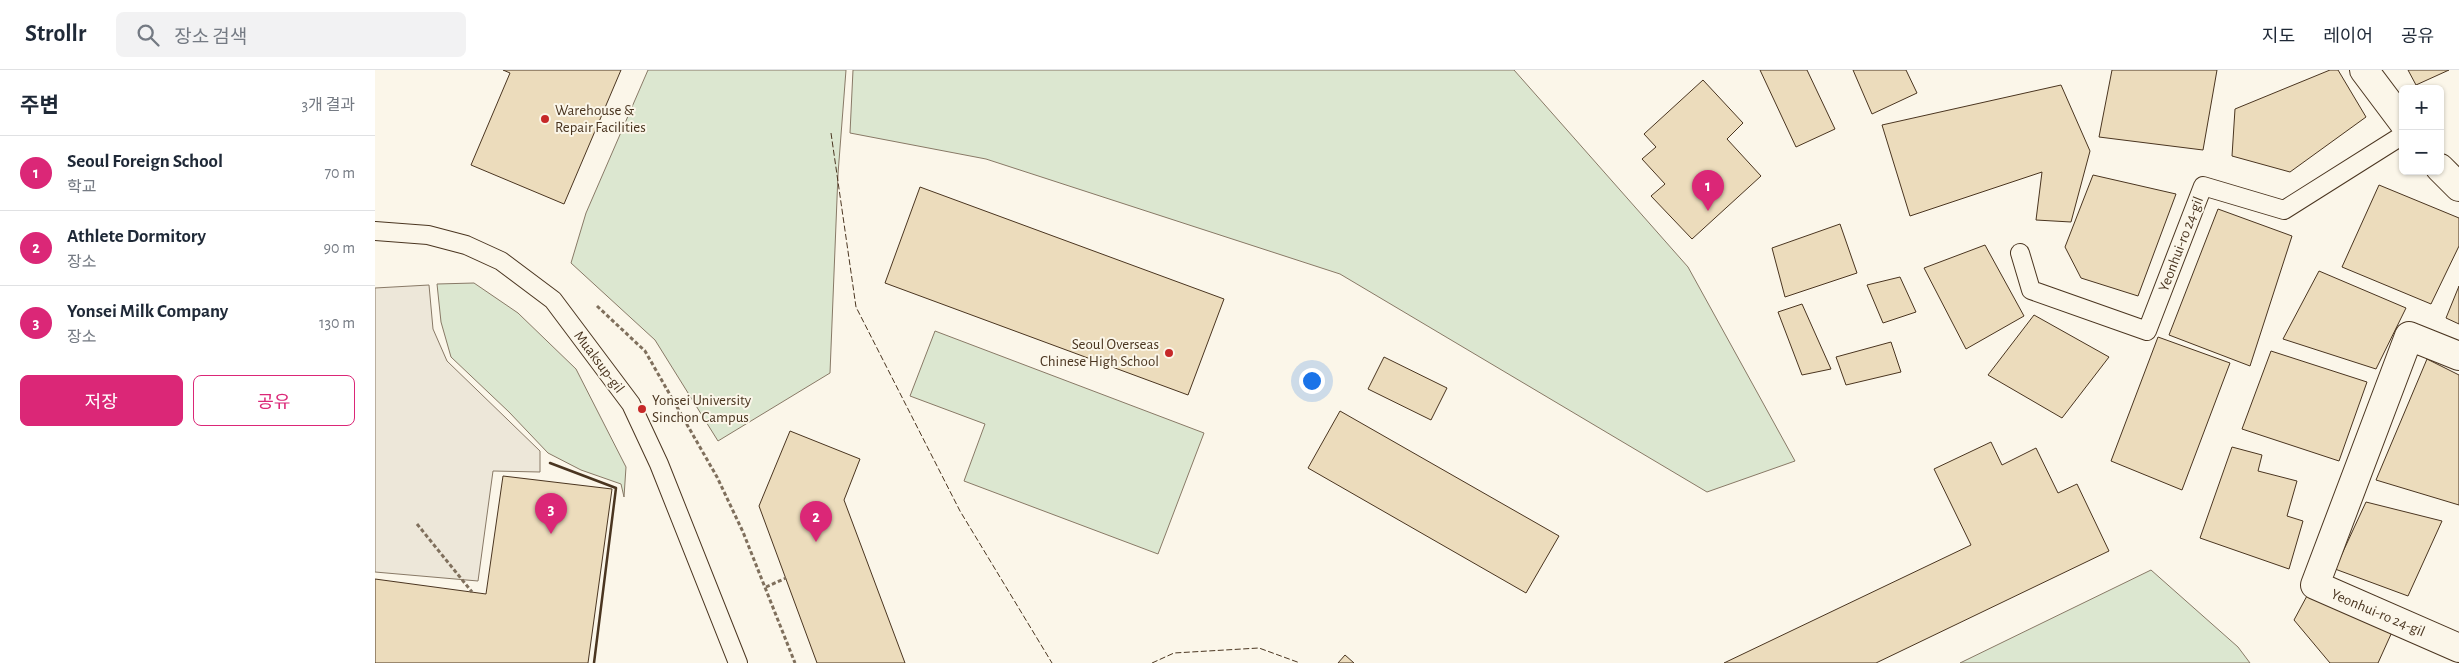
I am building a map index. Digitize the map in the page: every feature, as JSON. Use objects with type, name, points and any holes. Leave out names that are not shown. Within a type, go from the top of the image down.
[{"type":"street","points":[[2364,70],[2399,117]]},
{"type":"street","points":[[2444,172],[2459,187]]},
{"type":"street","name":"Yeonhui-ro 24-gil","points":[[2459,356],[2409,336],[2315,585],[2459,648]]},
{"type":"lane","name":"Yeonhui-ro 24-gil","points":[[2020,253],[2031,290],[2147,332],[2203,186],[2284,210],[2399,138]]},
{"type":"lane","name":"Muaksup-gil","points":[[375,230],[428,235],[466,245],[501,260],[553,300],[631,404],[659,464],[738,663]]},
{"type":"path","points":[[417,524],[472,592]]},
{"type":"path","points":[[743,532],[767,587],[795,663]]},
{"type":"path","points":[[767,587],[786,578]]},
{"type":"green space","points":[[648,70],[846,70],[838,174],[830,373],[718,441],[655,340],[571,263],[586,213]]},
{"type":"green space","points":[[853,70],[1514,70],[1688,267],[1795,461],[1707,492],[1340,274],[986,159],[850,133]]},
{"type":"green space","points":[[474,283],[518,313],[576,369],[626,467],[624,497],[621,484],[581,470],[548,453],[509,412],[451,357],[441,322],[437,284]]},
{"type":"green space","points":[[935,331],[1204,433],[1158,554],[964,481],[985,424],[910,396]]},
{"type":"green space","points":[[2151,570],[2238,647],[2250,663],[1960,663]]},
{"type":"shaded area","points":[[429,285],[433,329],[447,361],[540,451],[540,472],[493,471],[478,581],[375,572],[375,288]]},
{"type":"building","name":"Warehouse & Repair Facilities","points":[[503,70],[621,70],[564,204],[471,165],[510,73]]},
{"type":"building","points":[[1760,70],[1807,70],[1835,129],[1796,147]]},
{"type":"building","points":[[1853,70],[1906,70],[1917,93],[1872,114]]},
{"type":"building","points":[[2112,70],[2217,70],[2203,150],[2099,137]]},
{"type":"building","points":[[2330,70],[2338,70],[2366,117],[2290,172],[2232,156],[2235,109]]},
{"type":"building","points":[[2408,70],[2449,70],[2416,85]]},
{"type":"building","points":[[1703,80],[1743,123],[1727,139],[1761,176],[1692,239],[1651,196],[1665,184],[1642,159],[1656,147],[1644,134]]},
{"type":"building","points":[[2061,85],[2090,151],[2071,222],[2036,220],[2042,172],[1910,216],[1882,125]]},
{"type":"building","points":[[2093,175],[2176,194],[2138,296],[2081,278],[2065,247]]},
{"type":"building","points":[[2379,185],[2459,218],[2459,246],[2431,304],[2342,267]]},
{"type":"building","points":[[920,187],[1224,299],[1188,395],[885,283]]},
{"type":"building","points":[[2218,209],[2292,236],[2250,366],[2169,335]]},
{"type":"building","points":[[1840,224],[1857,273],[1785,297],[1772,248]]},
{"type":"building","points":[[1985,245],[2024,316],[1966,349],[1924,268]]},
{"type":"building","points":[[2319,271],[2406,308],[2376,369],[2283,339]]},
{"type":"building","points":[[1900,277],[1916,312],[1883,323],[1867,285]]},
{"type":"building","points":[[2459,286],[2459,324],[2446,318]]},
{"type":"building","points":[[1802,304],[1831,369],[1802,375],[1778,312]]},
{"type":"building","points":[[2034,315],[2109,357],[2062,418],[1988,375]]},
{"type":"building","points":[[2158,337],[2230,363],[2182,490],[2111,461]]},
{"type":"building","points":[[1891,342],[1901,372],[1846,385],[1836,357]]},
{"type":"building","points":[[2271,351],[2367,382],[2339,461],[2242,429]]},
{"type":"building","points":[[1384,357],[1447,388],[1431,420],[1368,389]]},
{"type":"building","points":[[2427,359],[2459,375],[2459,505],[2376,480]]},
{"type":"building","points":[[1340,411],[1559,536],[1526,593],[1308,468]]},
{"type":"building","points":[[790,431],[860,459],[844,500],[905,663],[817,663],[759,506]]},
{"type":"building","points":[[1991,442],[2002,465],[2036,448],[2058,493],[2077,484],[2109,551],[1876,663],[1724,663],[1971,545],[1934,469]]},
{"type":"building","points":[[2232,447],[2262,455],[2258,471],[2297,481],[2287,516],[2303,521],[2289,569],[2200,538]]},
{"type":"building","points":[[503,476],[612,489],[588,663],[375,663],[375,579],[486,594]]},
{"type":"building","points":[[2366,502],[2442,521],[2408,596],[2335,569]]},
{"type":"building","points":[[2308,594],[2392,632],[2378,663],[2330,663],[2294,620]]},
{"type":"building","points":[[1345,655],[1354,663],[1338,663]]},
{"type":"fence","points":[[831,133],[856,307],[960,511],[1052,663]]},
{"type":"fence","points":[[1152,663],[1174,653],[1259,648],[1300,663]]},
{"type":"wall","points":[[550,463],[616,488],[594,663]]},
{"type":"place","name":"Warehouse & Repair Facilities","points":[[545,119]]},
{"type":"place","name":"Seoul Foreign School","points":[[1708,211]]},
{"type":"place","name":"Seoul Overseas Chinese High School","points":[[1169,353]]},
{"type":"place","name":"Yonsei University Sinchon Campus","points":[[642,409]]},
{"type":"place","name":"Yonsei Milk Company","points":[[551,534]]},
{"type":"place","name":"Athlete Dormitory","points":[[816,542]]}]
